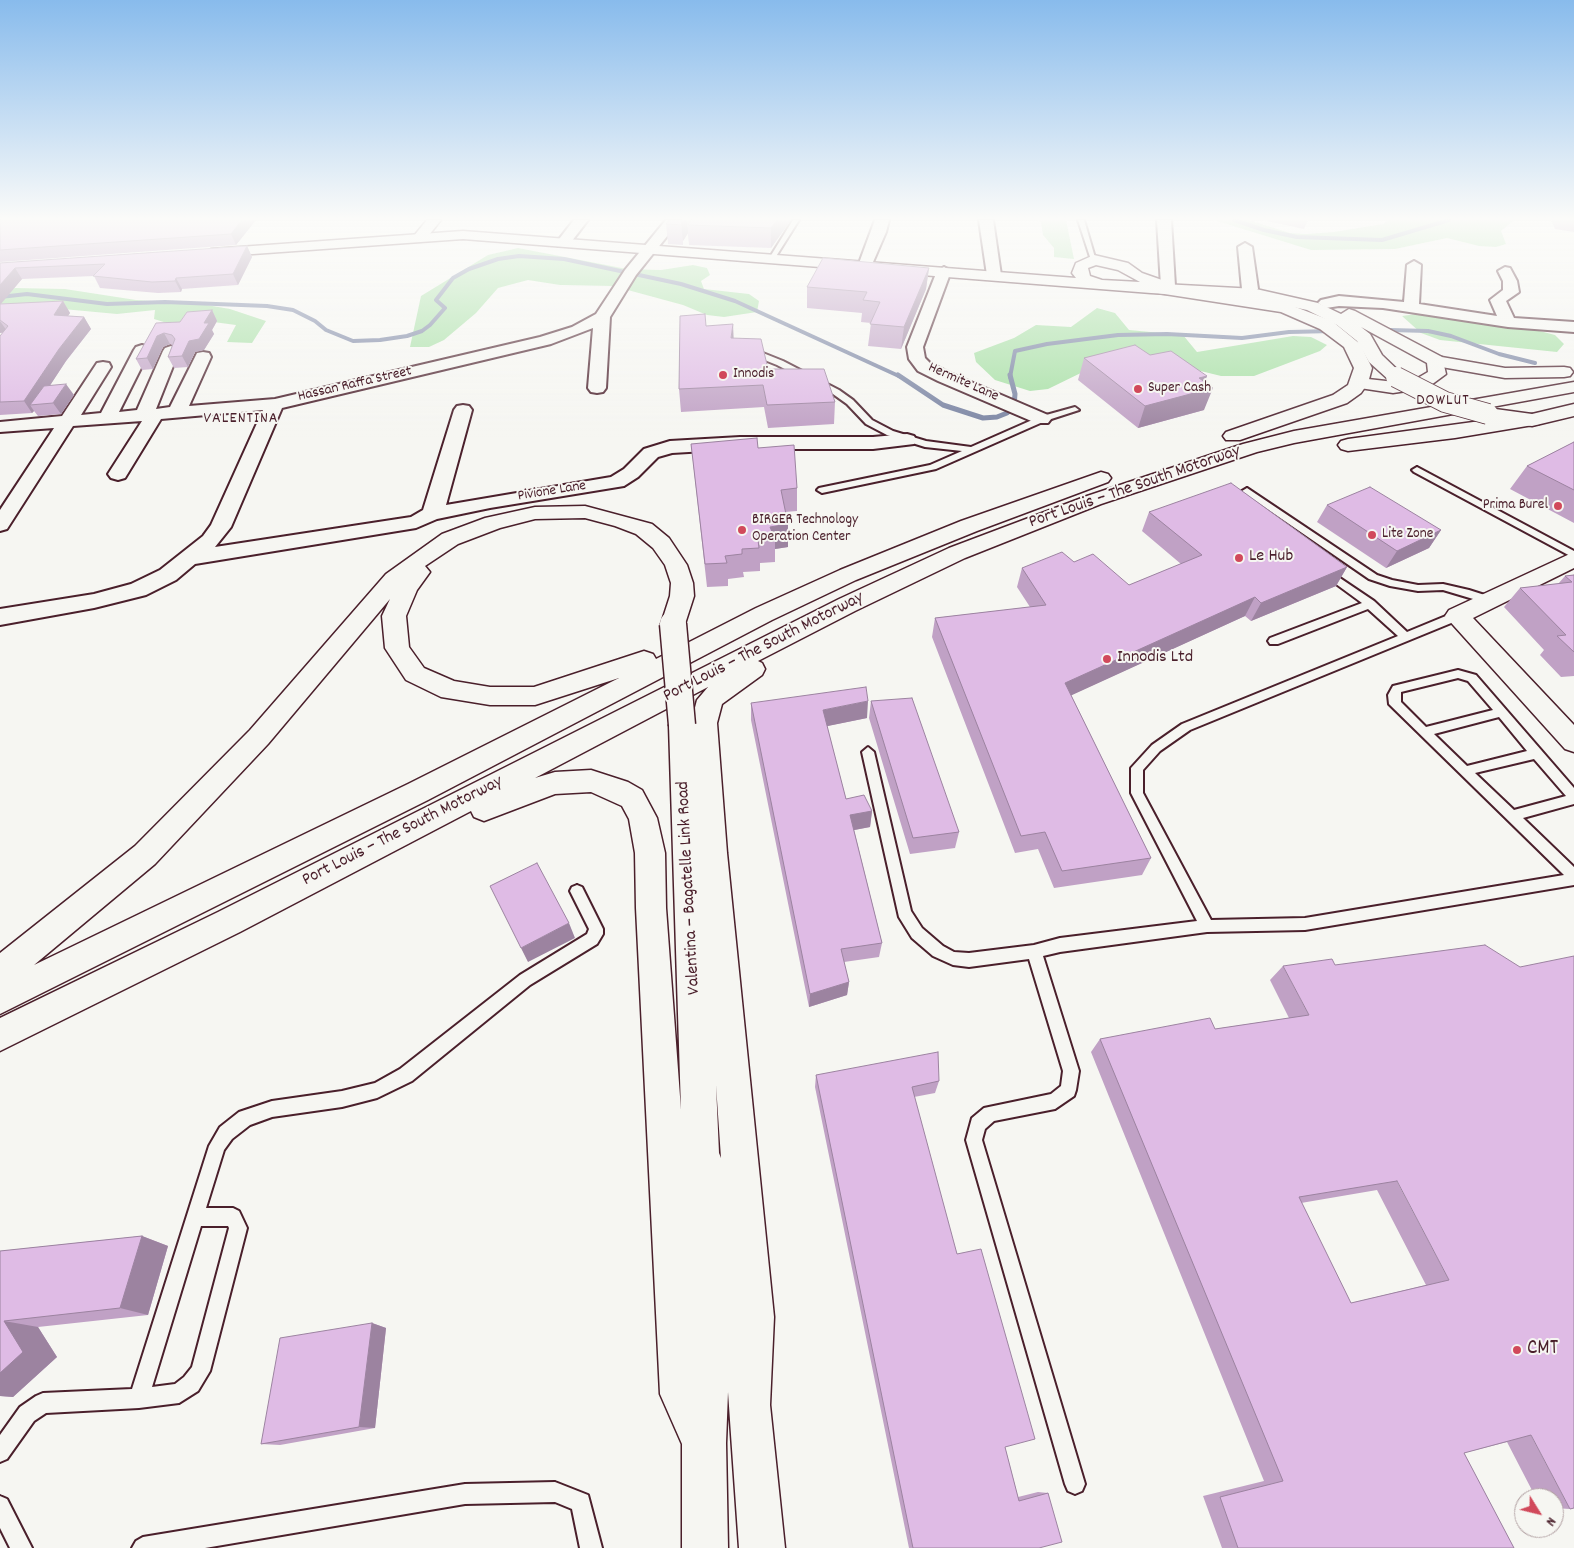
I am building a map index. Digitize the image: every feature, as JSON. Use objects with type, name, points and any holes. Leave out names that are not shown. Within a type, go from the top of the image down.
[{"type":"main road","points":[[1191,292],[1286,308],[1326,325],[1351,344],[1363,368],[1359,383],[1340,400],[1229,437]]},
{"type":"main road","points":[[1232,292],[1256,294],[1312,306],[1343,320],[1364,338],[1375,358],[1396,377],[1445,402],[1488,414],[1532,420]]},
{"type":"main road","points":[[1268,292],[1326,303],[1436,361],[1505,373],[1571,376]]},
{"type":"main road","points":[[1359,383],[1393,388],[1421,384],[1437,374],[1436,361]]},
{"type":"main road","name":"Port Louis – The South Motorway","points":[[0,998],[418,792],[764,614],[848,575],[969,526],[1064,490],[1229,437],[1284,422],[1571,376]]},
{"type":"main road","name":"Port Louis – The South Motorway","points":[[0,1035],[229,922],[847,604],[957,553],[1147,481],[1259,446],[1571,376]]},
{"type":"main road","points":[[793,644],[1079,519],[1313,449],[1455,432],[1532,420],[1574,410]]},
{"type":"main road","points":[[0,973],[145,855],[259,737],[394,580],[431,551],[450,540],[493,523],[535,513],[585,512],[622,520],[644,529],[661,543],[676,565],[682,583],[682,596],[673,624]]},
{"type":"main road","name":"Valentina – Bagatelle Link Road","points":[[701,1153],[682,725],[673,624],[664,576],[656,557],[642,542],[615,526],[597,522],[560,518],[504,526],[451,547],[420,572],[406,588],[394,616],[397,648],[415,674],[450,690],[490,696],[535,696],[629,666],[764,614]]},
{"type":"main road","points":[[1021,528],[1079,519]]},
{"type":"main road","points":[[1574,559],[1457,616],[1574,742]]},
{"type":"main road","points":[[749,1405],[754,1316],[712,853],[704,723],[710,700],[729,684],[793,644],[847,604]]},
{"type":"main road","points":[[429,819],[473,814],[524,792],[555,783],[591,781],[618,790],[632,798],[643,818],[650,853],[659,1046],[682,1394],[704,1443]]},
{"type":"main road","points":[[0,978],[217,872],[262,868]]},
{"type":"main road","points":[[701,1153],[715,1200],[729,1319],[749,1405],[762,1548]]},
{"type":"main road","points":[[701,1153],[694,1204],[707,1390],[704,1443],[705,1548]]},
{"type":"street","name":"Hassan Raffa Street","points":[[0,617],[94,601],[138,590],[168,575],[191,558],[210,541],[221,527],[275,404],[545,341],[578,330],[602,317],[618,292]]},
{"type":"street","name":"Hermite Lane","points":[[936,292],[915,347],[916,359],[924,367],[944,377],[1042,419]]},
{"type":"street","points":[[1411,306],[1412,292]]},
{"type":"street","points":[[1508,322],[1498,300],[1511,292]]},
{"type":"street","points":[[1326,303],[1340,301],[1411,306],[1508,322],[1574,327]]},
{"type":"street","points":[[597,388],[602,317]]},
{"type":"street","points":[[107,418],[142,350]]},
{"type":"street","points":[[118,474],[149,414],[172,351]]},
{"type":"street","points":[[177,412],[203,357]]},
{"type":"street","points":[[0,526],[70,421],[103,367]]},
{"type":"street","points":[[0,427],[275,404]]},
{"type":"street","points":[[431,514],[435,508],[463,410]]},
{"type":"street","name":"Pivione Lane","points":[[191,558],[416,522],[431,514],[490,502],[617,482],[631,473],[651,453],[670,447],[740,443],[873,443],[907,440]]},
{"type":"lane","points":[[740,347],[780,363],[836,392],[850,402],[869,422],[907,440],[945,448],[969,449]]},
{"type":"lane","points":[[822,490],[933,467],[969,449],[1042,419],[1075,410]]},
{"type":"lane","points":[[1417,470],[1574,555]]},
{"type":"lane","points":[[1247,491],[1373,577],[1390,583],[1418,588],[1443,587],[1490,600]]},
{"type":"lane","points":[[1316,564],[1370,604],[1406,637]]},
{"type":"lane","points":[[1274,641],[1370,604]]},
{"type":"lane","points":[[1207,926],[1137,793],[1137,768],[1156,748],[1186,727],[1457,616]]},
{"type":"lane","points":[[1512,816],[1574,798],[1472,678],[1458,674],[1397,689],[1394,695],[1395,704],[1574,877]]},
{"type":"lane","points":[[1424,732],[1502,712]]},
{"type":"lane","points":[[868,752],[904,913],[917,932],[938,951],[953,958],[969,960],[1034,952],[1060,946],[1207,926],[1305,924],[1574,877]]},
{"type":"lane","points":[[1465,771],[1537,753]]},
{"type":"lane","points":[[139,1398],[217,1146],[226,1133],[245,1118],[272,1109],[342,1099],[384,1086],[406,1075],[525,980],[592,939],[596,934],[596,929],[577,892]]},
{"type":"lane","points":[[1034,952],[1071,1071],[1068,1090],[1055,1101],[990,1114],[978,1124],[974,1140],[1075,1484]]},
{"type":"lane","points":[[0,1452],[27,1414],[43,1403],[139,1398],[179,1393],[191,1384],[200,1371],[238,1228],[232,1217],[195,1217]]},
{"type":"lane","points":[[143,1548],[465,1494],[555,1492],[581,1502],[591,1548]]},
{"type":"lane","points":[[0,1506],[21,1548]]},
{"type":"green space","points":[[0,292],[86,292],[136,300],[201,304],[230,309],[266,321],[252,343],[227,342],[236,325],[206,321],[167,323],[154,319],[155,310],[117,314],[52,308],[0,311]]},
{"type":"green space","points":[[427,292],[494,292],[476,313],[444,340],[429,347],[410,347],[421,296]]},
{"type":"green space","points":[[636,292],[733,292],[749,294],[759,301],[757,312],[724,317],[707,315],[683,305]]},
{"type":"green space","points":[[1097,308],[1115,313],[1129,330],[1183,335],[1197,352],[1293,336],[1311,337],[1327,345],[1320,351],[1254,376],[1221,376],[1164,362],[1089,369],[1048,389],[1030,391],[995,380],[976,362],[974,353],[1014,338],[1036,325],[1071,327]]},
{"type":"green space","points":[[1416,314],[1536,330],[1555,335],[1564,344],[1557,352],[1440,340],[1421,333],[1402,316]]},
{"type":"building","points":[[867,292],[919,292],[904,327],[870,324],[880,302],[863,300]]},
{"type":"building","points":[[63,301],[54,315],[84,317],[59,349],[24,401],[0,402],[0,336],[8,326],[0,320],[0,304]]},
{"type":"building","points":[[212,310],[204,323],[209,323],[199,339],[189,341],[182,356],[168,357],[175,339],[172,335],[164,333],[157,336],[147,358],[136,359],[156,323],[180,322],[187,312]]},
{"type":"building","points":[[705,314],[706,326],[733,324],[731,338],[761,339],[768,369],[824,369],[835,402],[767,405],[763,385],[679,389],[680,316]]},
{"type":"building","points":[[1135,345],[1150,355],[1171,351],[1207,376],[1199,378],[1213,388],[1145,406],[1084,358]]},
{"type":"building","points":[[66,384],[53,403],[30,405],[44,386]]},
{"type":"building","name":"BIRGER Technology Operation Center","points":[[757,438],[758,448],[794,445],[797,488],[781,490],[788,524],[770,527],[775,539],[758,540],[759,548],[742,549],[742,554],[725,556],[727,563],[705,564],[691,444]]},
{"type":"building","points":[[1574,442],[1574,490],[1527,466]]},
{"type":"building","points":[[1231,483],[1347,567],[1261,603],[1255,597],[1065,683],[1151,858],[1062,871],[1045,832],[1021,836],[935,618],[1046,605],[1022,568],[1062,552],[1074,562],[1093,554],[1129,585],[1202,555],[1149,512]]},
{"type":"building","points":[[1370,487],[1441,530],[1397,551],[1327,505]]},
{"type":"building","points":[[1574,575],[1574,652],[1557,636],[1566,635],[1520,588],[1572,582],[1565,576]]},
{"type":"building","points":[[866,687],[868,701],[823,710],[846,799],[864,795],[872,811],[850,815],[882,943],[841,949],[849,982],[810,994],[751,703]]},
{"type":"building","points":[[912,698],[959,832],[913,838],[871,701]]},
{"type":"building","points":[[537,863],[569,923],[521,948],[490,886]]},
{"type":"building","points":[[1485,945],[1520,967],[1574,956],[1574,1508],[1570,1509],[1564,1498],[1564,1488],[1559,1488],[1531,1435],[1464,1453],[1514,1548],[1238,1548],[1220,1497],[1283,1481],[1100,1039],[1210,1018],[1215,1029],[1309,1015],[1283,966],[1332,959],[1335,965]],"holes":[[[1397,1181],[1449,1280],[1351,1303],[1299,1197]]]},
{"type":"building","points":[[938,1052],[939,1081],[912,1087],[957,1254],[981,1249],[1035,1439],[1005,1447],[1019,1501],[1048,1493],[1062,1542],[1039,1548],[913,1548],[816,1075]]},
{"type":"building","points":[[142,1236],[120,1308],[4,1321],[23,1352],[0,1373],[0,1251]]},
{"type":"building","points":[[372,1323],[359,1427],[261,1444],[280,1338]]},
{"type":"waterway","points":[[0,297],[27,294],[107,304],[165,302],[267,306],[293,310],[315,321],[326,330],[353,341],[380,340],[407,336],[422,331],[445,308],[436,300],[442,292]]},
{"type":"waterway","points":[[707,292],[735,301],[901,377]]},
{"type":"waterway","points":[[1353,329],[1428,331],[1451,336],[1499,354],[1535,363]]},
{"type":"waterway","points":[[1010,376],[1015,351],[1047,344],[1118,335],[1167,334],[1242,338],[1289,332],[1333,331]]},
{"type":"waterway","points":[[901,377],[943,405],[983,418],[997,417],[1007,413],[1014,406],[1015,394],[1010,376]]},
{"type":"place","name":"Innodis","points":[[723,375]]},
{"type":"place","name":"Super Cash","points":[[1138,389]]},
{"type":"place","name":"Prima Burel","points":[[1558,506]]},
{"type":"place","name":"BIRGER Technology Operation Center","points":[[742,530]]},
{"type":"place","name":"Lite Zone","points":[[1372,535]]},
{"type":"place","name":"Le Hub","points":[[1239,558]]},
{"type":"place","name":"Innodis Ltd","points":[[1107,659]]},
{"type":"place","name":"CMT","points":[[1517,1350]]},
{"type":"district","name":"DOWLUT","points":[[1443,402]]},
{"type":"district","name":"VALENTINA","points":[[241,420]]}]
